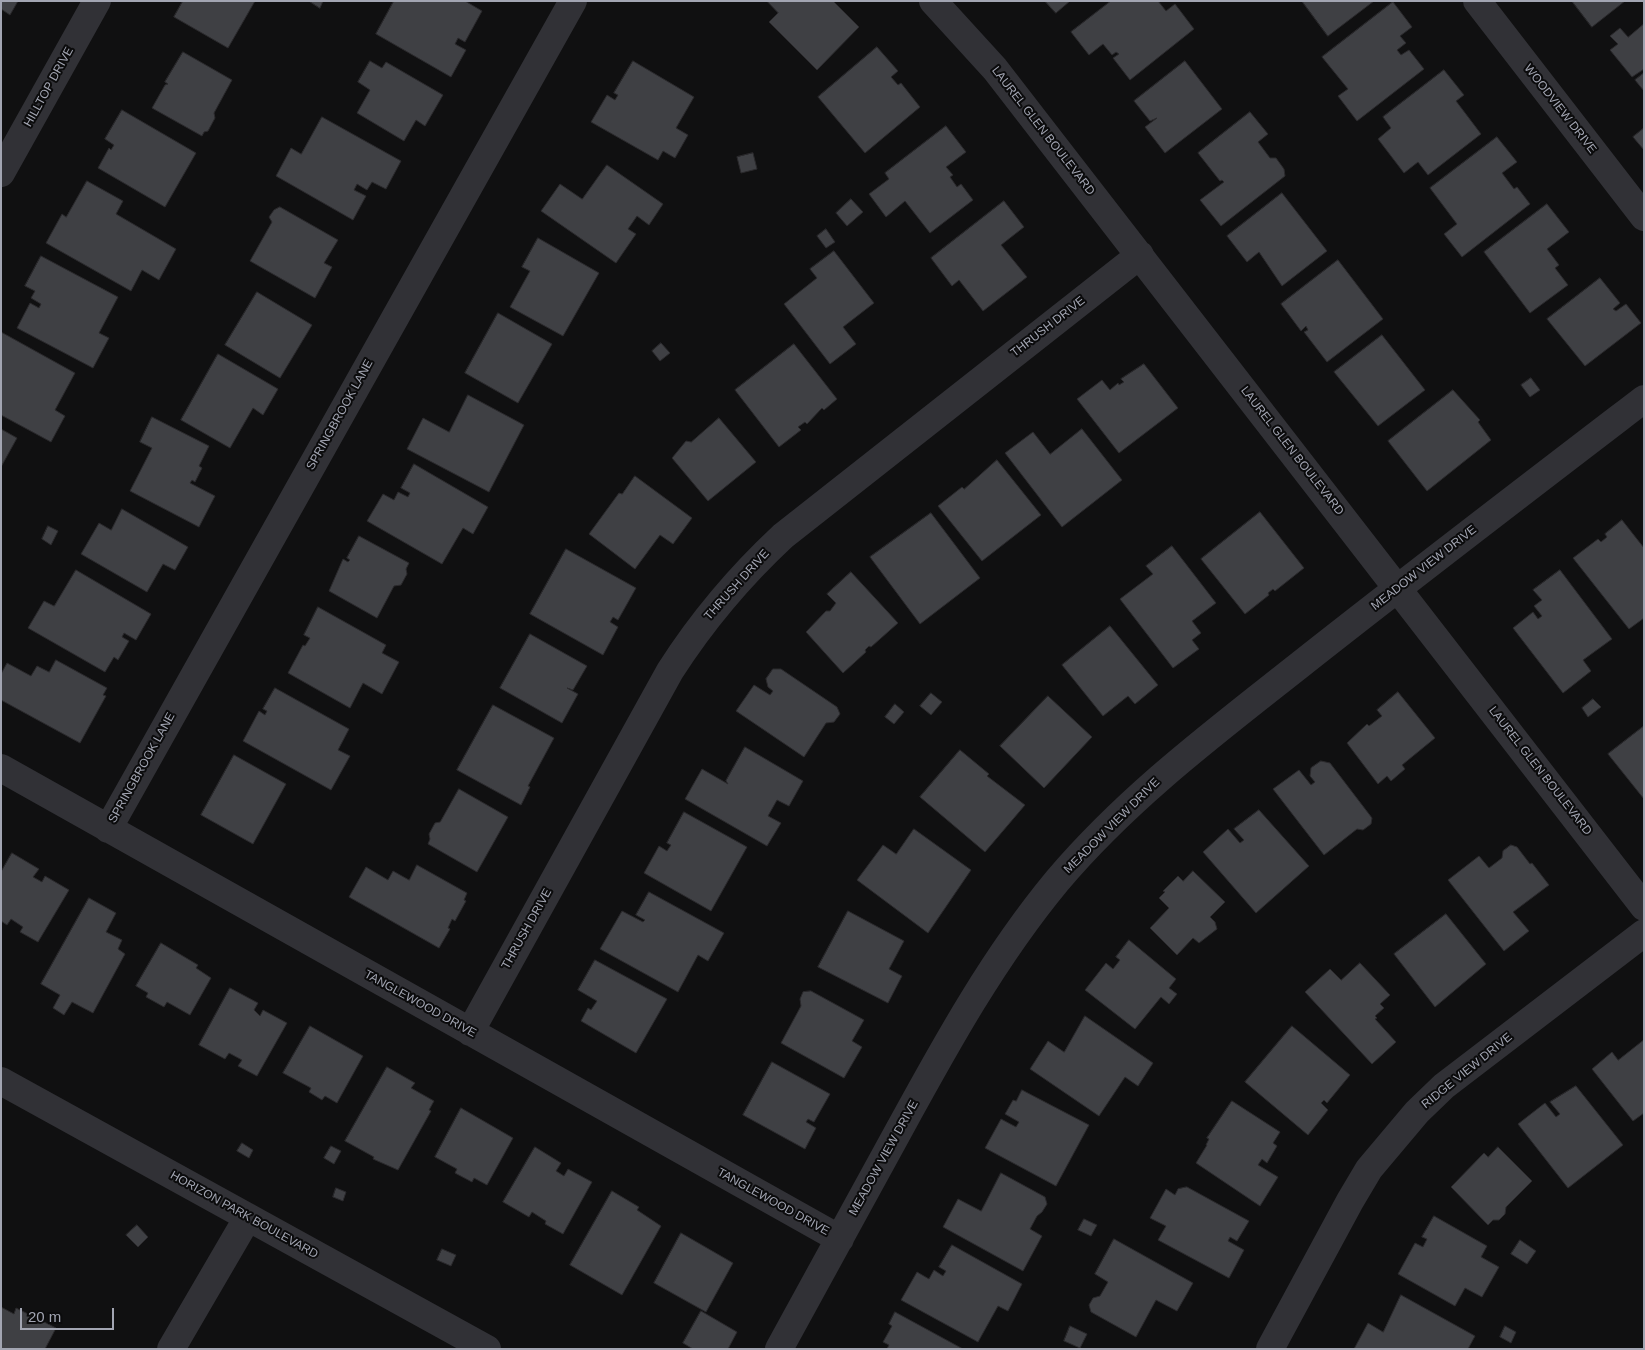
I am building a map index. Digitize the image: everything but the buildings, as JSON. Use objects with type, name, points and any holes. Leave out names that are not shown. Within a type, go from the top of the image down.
[{"type":"street","name":"HILLTOP DRIVE","points":[[1,173],[98,1]]},
{"type":"street","name":"SPRINGBROOK LANE","points":[[108,829],[573,1]]},
{"type":"street","name":"LAUREL GLEN BOULEVARD","points":[[933,1],[994,69],[1140,255],[1644,907]]},
{"type":"street","name":"WOODVIEW DRIVE","points":[[1477,1],[1644,217]]},
{"type":"street","name":"THRUSH DRIVE","points":[[470,1032],[670,671],[694,634],[721,599],[751,566],[783,536],[1140,255]]},
{"type":"street","name":"MEADOW VIEW DRIVE","points":[[779,1349],[935,1064],[987,976],[1021,927],[1058,880],[1139,794],[1184,756],[1398,587],[1644,399]]},
{"type":"street","name":"TANGLEWOOD DRIVE","points":[[1,768],[840,1239]]},
{"type":"street","name":"RIDGE VIEW DRIVE","points":[[1270,1349],[1369,1169],[1417,1112],[1444,1086],[1644,933]]},
{"type":"street","name":"HORIZON PARK BOULEVARD","points":[[1,1081],[487,1349]]},
{"type":"street","points":[[171,1349],[248,1217]]}]
